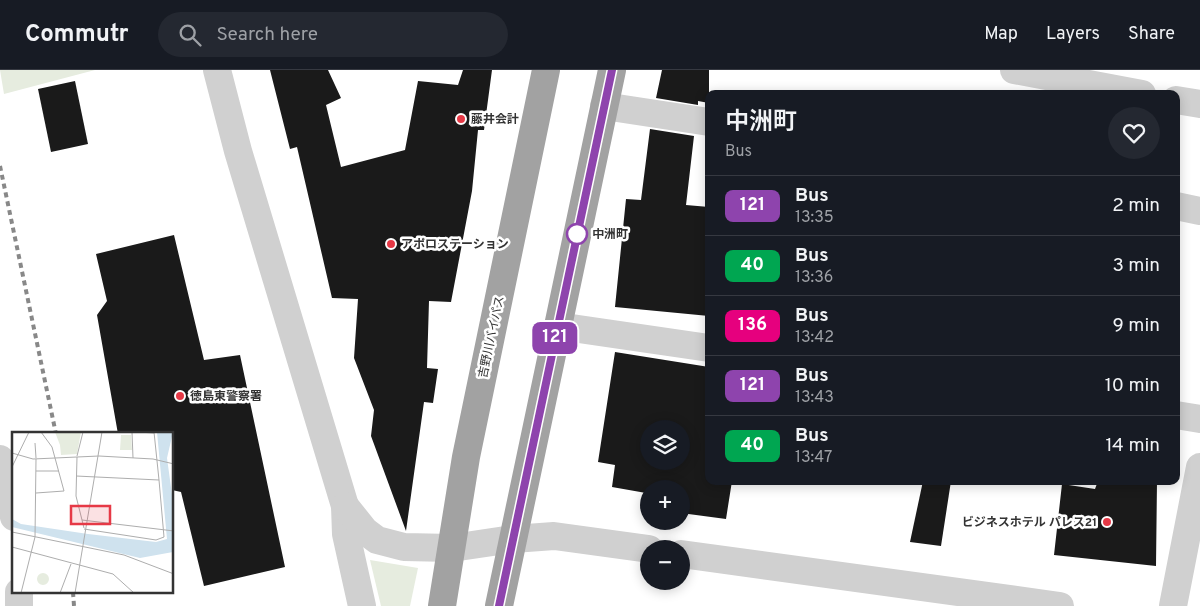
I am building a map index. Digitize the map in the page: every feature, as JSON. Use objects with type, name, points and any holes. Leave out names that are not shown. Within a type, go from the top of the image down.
[{"type":"highway","name":"吉野川バイパス","points":[[442,606],[466,457],[546,70]]},
{"type":"highway","points":[[499,606],[612,70]]},
{"type":"street","points":[[217,70],[244,170],[344,506],[346,534],[362,606]]},
{"type":"street","points":[[1014,70],[1121,90]]},
{"type":"street","points":[[1180,101],[1200,104]]},
{"type":"street","points":[[604,106],[705,121]]},
{"type":"street","points":[[1180,207],[1200,211]]},
{"type":"street","points":[[558,326],[705,347]]},
{"type":"street","points":[[1180,416],[1200,419]]},
{"type":"street","points":[[0,459],[12,509]]},
{"type":"street","points":[[1173,606],[1200,468]]},
{"type":"street","points":[[344,506],[365,531],[378,540],[404,547],[452,548],[513,539],[554,536],[640,548]]},
{"type":"street","points":[[690,555],[1060,606]]},
{"type":"shaded area","points":[[0,70],[95,70],[4,94]]},
{"type":"shaded area","points":[[370,560],[418,568],[410,606],[381,606]]},
{"type":"building","points":[[270,70],[328,70],[341,98],[326,105],[341,167],[405,150],[418,81],[458,85],[463,70],[492,70],[484,130],[478,130],[472,191],[451,302],[429,301],[427,368],[438,369],[433,403],[424,402],[406,531],[371,436],[374,410],[354,358],[358,299],[332,298],[297,147],[290,149]]},
{"type":"building","points":[[662,70],[709,70],[709,90],[705,90],[705,102],[698,101],[698,105],[656,98]]},
{"type":"building","points":[[75,81],[88,144],[51,152],[38,89]]},
{"type":"building","points":[[650,129],[694,136],[686,205],[705,207],[705,316],[615,307],[626,199],[641,200]]},
{"type":"building","name":"徳島東警察署","points":[[174,235],[204,360],[240,355],[285,567],[204,586],[181,492],[174,490],[174,432],[118,432],[97,315],[107,301],[96,254]]},
{"type":"building","points":[[615,352],[705,366],[705,485],[731,485],[726,519],[690,514],[690,480],[640,480],[640,492],[612,487],[615,465],[598,462]]},
{"type":"building","points":[[922,485],[950,485],[941,546],[910,542]]},
{"type":"building","name":"ビジネスホテル パレス21","points":[[1062,485],[1095,489],[1096,485],[1157,485],[1156,566],[1054,555]]},
{"type":"railway","points":[[0,166],[56,432]]},
{"type":"railway","points":[[73,594],[74,606]]},
{"type":"bus line","name":"121","points":[[499,606],[612,70]]},
{"type":"place","name":"藤井会計","points":[[461,119]]},
{"type":"place","name":"中洲町","points":[[577,234]]},
{"type":"place","name":"アポロステーション","points":[[391,244]]},
{"type":"place","name":"徳島東警察署","points":[[180,396]]},
{"type":"place","name":"ビジネスホテル パレス21","points":[[1107,522]]}]
